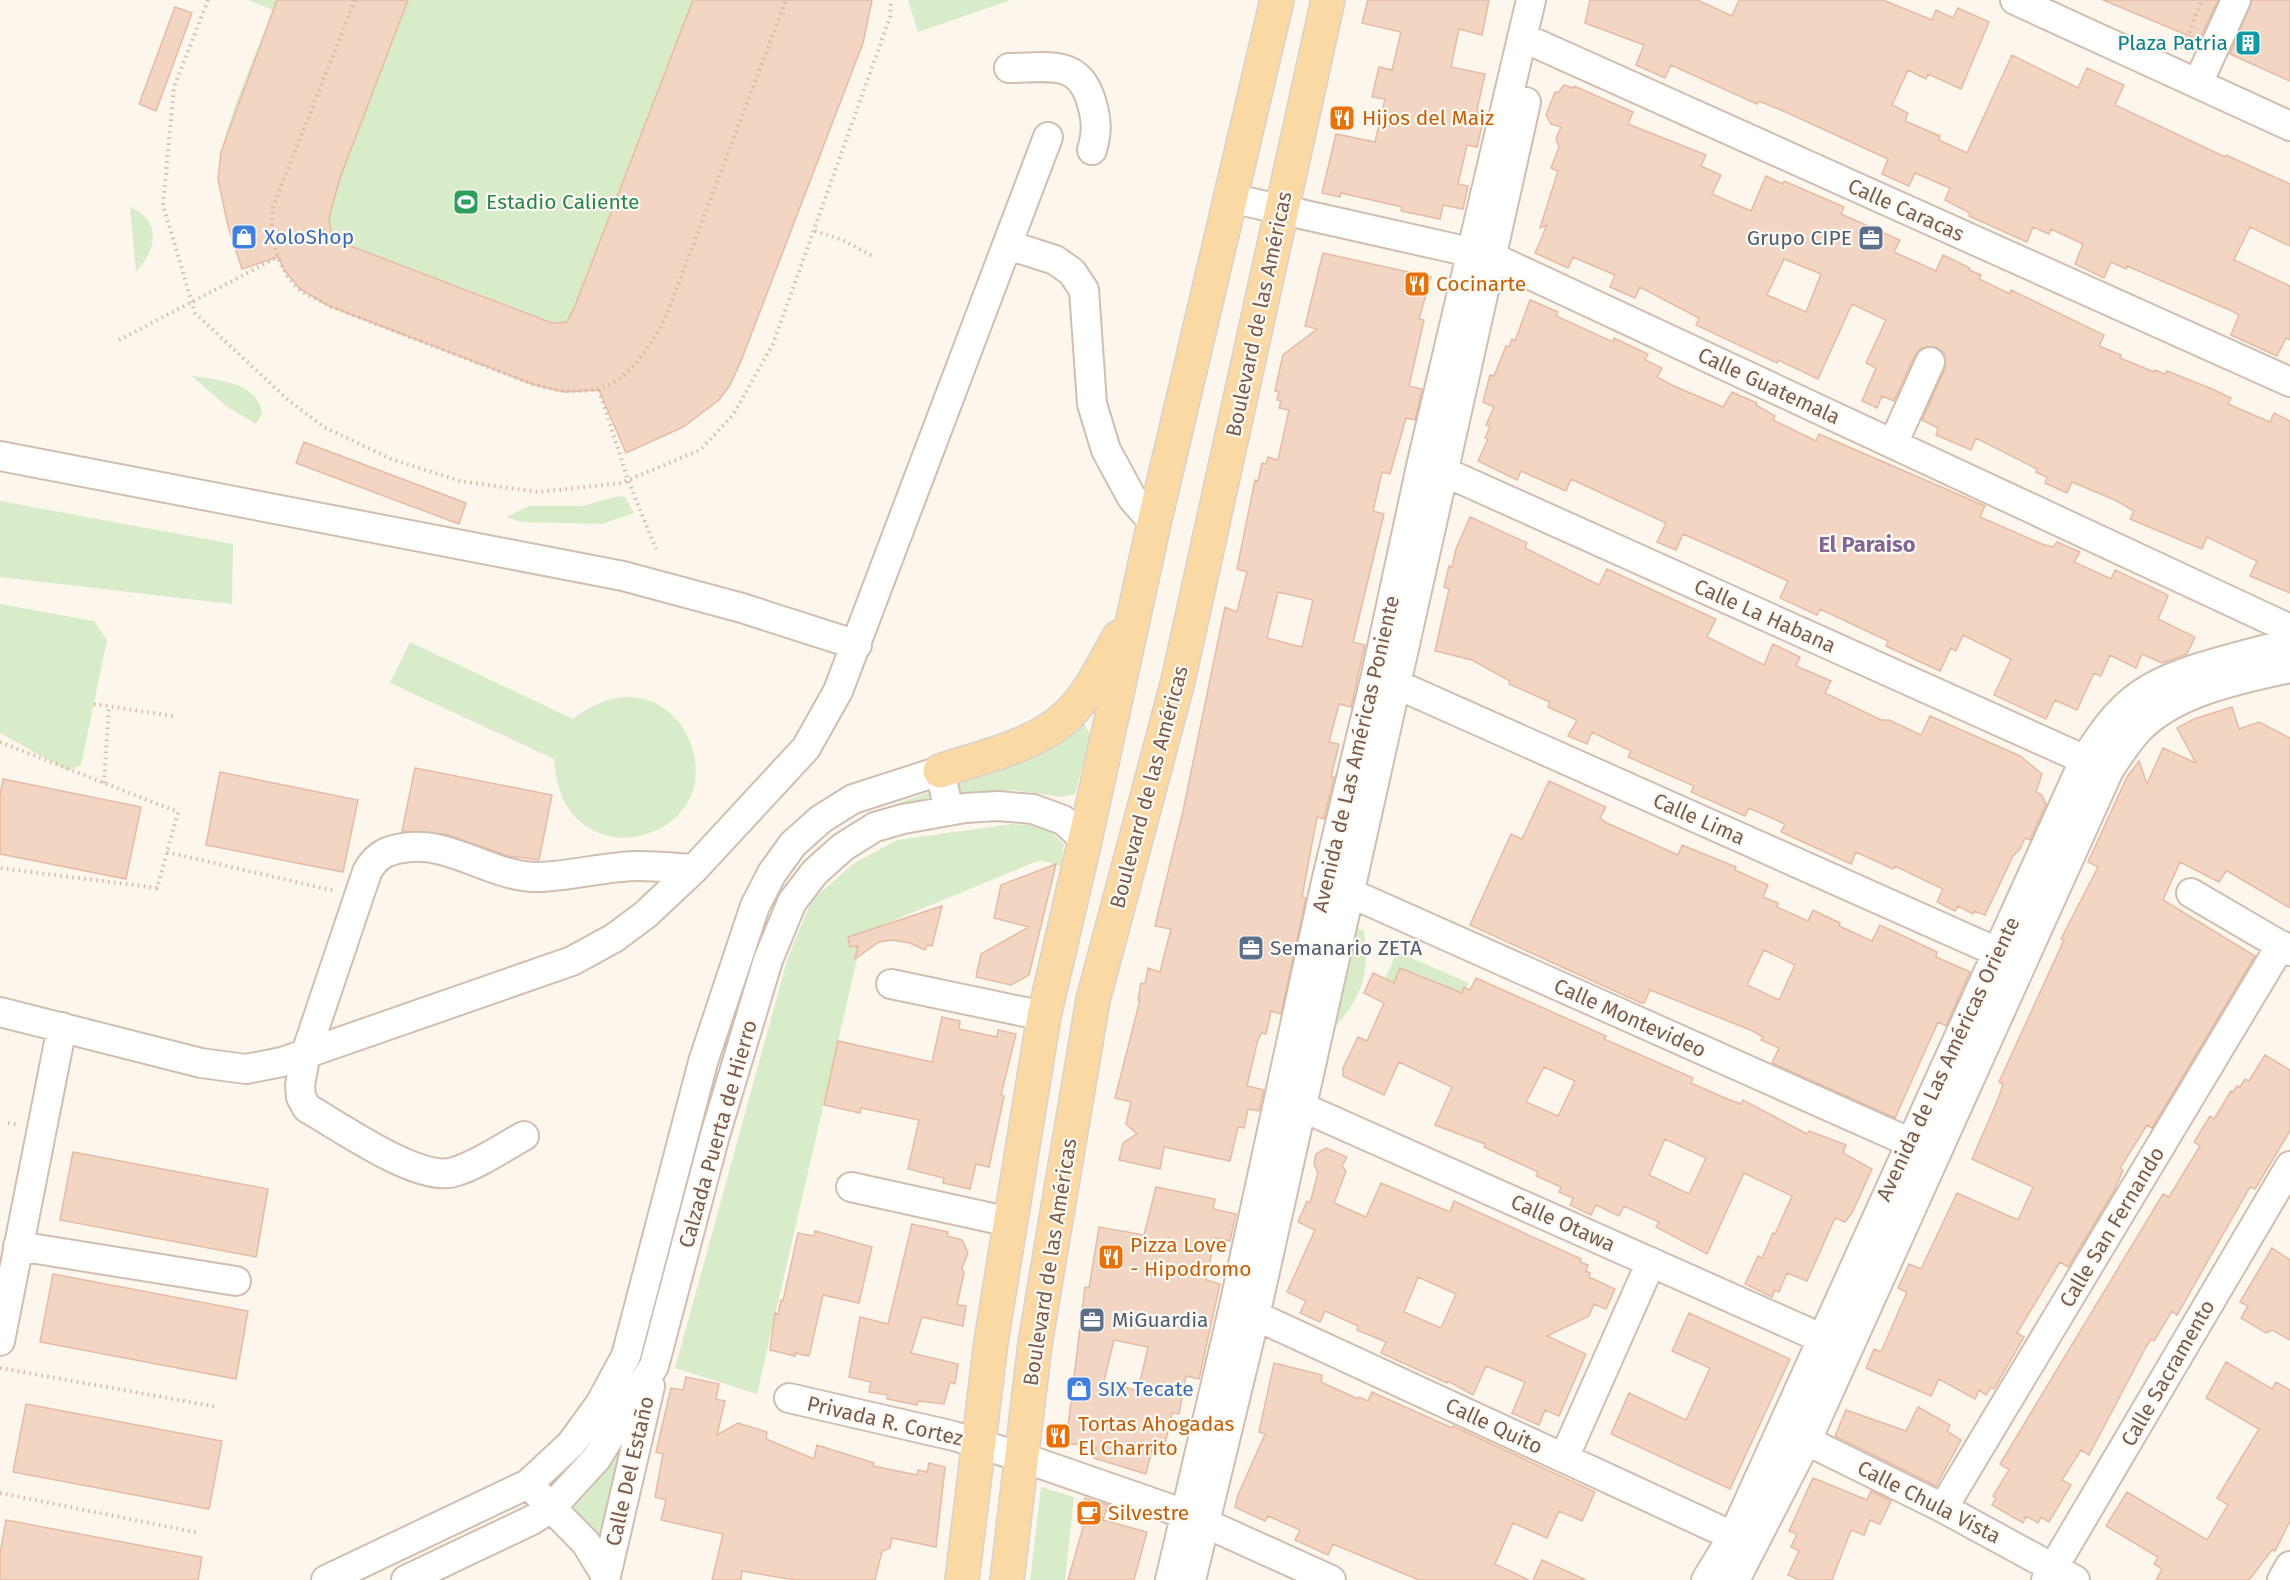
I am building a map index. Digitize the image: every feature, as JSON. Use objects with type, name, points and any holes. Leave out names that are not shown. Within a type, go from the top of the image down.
[{"type":"main road","name":"Boulevard de las Américas","points":[[962,1580],[991,1342],[1044,1016],[1154,523],[1277,0]]},
{"type":"main road","name":"Boulevard de las Américas","points":[[1007,1580],[1035,1344],[1093,999],[1178,681],[1328,0]]},
{"type":"main road","points":[[940,771],[1043,733],[1069,715],[1090,689],[1136,606]]},
{"type":"street","name":"Avenida de Las Américas Poniente","points":[[1531,0],[1531,41]]},
{"type":"street","name":"Avenida de Las Américas Poniente","points":[[1170,1580],[1195,1519],[1531,41],[1550,0]]},
{"type":"street","points":[[2015,0],[2173,70],[2290,126]]},
{"type":"street","points":[[2198,83],[2236,0]]},
{"type":"street","name":"Calle Caracas","points":[[1531,41],[2290,382]]},
{"type":"street","points":[[1010,68],[1059,68],[1073,73],[1087,85],[1097,124],[1092,150]]},
{"type":"street","points":[[0,1012],[201,1063],[246,1069],[282,1062],[572,961],[614,938],[637,921],[694,868],[806,748],[838,691],[1048,136]]},
{"type":"street","name":"Calle Guatemala","points":[[1230,198],[1481,255],[2290,629]]},
{"type":"street","points":[[1008,245],[1054,260],[1072,272],[1084,290],[1088,356],[1095,413],[1106,450],[1132,498],[1154,523]]},
{"type":"street","points":[[1893,444],[1930,362]]},
{"type":"street","points":[[0,456],[623,576],[742,608],[857,645]]},
{"type":"street","name":"Calle La Habana","points":[[1433,466],[2096,765]]},
{"type":"street","name":"Avenida de Las Américas Oriente","points":[[1736,1580],[1744,1541],[1781,1429],[1834,1344],[2010,958],[2117,714],[2142,693],[2209,666],[2290,642]]},
{"type":"street","name":"Avenida de Las Américas Oriente","points":[[2096,765],[2160,711],[2223,686],[2290,668]]},
{"type":"street","name":"Calle Lima","points":[[1387,679],[2010,958]]},
{"type":"street","points":[[940,771],[949,811]]},
{"type":"street","name":"Calzada Puerta de Hierro","points":[[326,1580],[528,1484],[571,1444],[600,1404],[626,1356],[707,1051],[755,906],[772,873],[793,844],[821,819],[837,809],[886,787],[940,771]]},
{"type":"street","name":"Calzada Puerta de Hierro","points":[[406,1580],[532,1520],[552,1507],[596,1459],[654,1366],[697,1203],[768,960],[792,902],[815,872],[843,846],[875,827],[949,811],[998,806],[1033,809],[1063,820],[1085,840]]},
{"type":"street","points":[[524,1136],[453,1173],[430,1173],[410,1167],[307,1108],[301,1097],[300,1085],[306,1053],[358,897],[374,858],[393,849],[415,847],[453,855],[501,872],[534,877],[638,866],[694,868]]},
{"type":"street","name":"Calle Montevideo","points":[[1337,887],[1922,1148]]},
{"type":"street","points":[[2192,893],[2286,948]]},
{"type":"street","name":"Calle San Fernando","points":[[1943,1508],[2286,948]]},
{"type":"street","points":[[891,984],[1044,1016]]},
{"type":"street","points":[[0,1341],[62,1027]]},
{"type":"street","name":"Calle Otawa","points":[[1290,1102],[1834,1344]]},
{"type":"street","name":"Calle Sacramento","points":[[2058,1576],[2290,1166]]},
{"type":"street","points":[[851,1187],[1010,1222]]},
{"type":"street","points":[[668,1196],[697,1203]]},
{"type":"street","points":[[18,1246],[236,1281]]},
{"type":"street","points":[[1564,1458],[1651,1262]]},
{"type":"street","name":"Calle Quito","points":[[1244,1311],[1744,1541]]},
{"type":"street","name":"Avenida de Las Américas Oriente","points":[[1706,1580],[1744,1541],[1806,1440],[1834,1344]]},
{"type":"street","name":"Calle Del Estaño","points":[[605,1578],[654,1366]]},
{"type":"street","name":"Privada R. Cortez","points":[[789,1398],[980,1444],[1021,1457],[1195,1519],[1330,1580]]},
{"type":"street","name":"Calle Chula Vista","points":[[1781,1429],[1943,1508],[2058,1576]]},
{"type":"street","name":"Calle Del Estaño","points":[[528,1484],[586,1543],[605,1578]]},
{"type":"street","name":"Avenida de Las Américas Poniente","points":[[1191,1580],[1195,1519]]},
{"type":"street","points":[[2282,1580],[2290,1566]]},
{"type":"path","points":[[208,0],[174,87],[163,205],[195,313],[288,399],[324,427],[391,459],[460,481],[538,492],[628,480],[700,450],[733,415],[773,344],[890,17],[891,0]]},
{"type":"path","points":[[355,0],[273,207],[271,223],[278,257],[285,271],[300,289],[329,306],[532,384],[563,392],[599,390],[626,374],[647,351],[665,319],[786,0]]},
{"type":"path","points":[[2173,70],[2202,0]]},
{"type":"path","points":[[815,231],[843,240],[874,257]]},
{"type":"path","points":[[118,340],[278,257]]},
{"type":"path","points":[[599,390],[628,480],[656,549]]},
{"type":"path","points":[[94,704],[173,716]]},
{"type":"path","points":[[104,783],[109,706]]},
{"type":"path","points":[[0,742],[178,812],[156,888],[0,868]]},
{"type":"path","points":[[167,852],[358,897]]},
{"type":"path","points":[[0,1368],[218,1407]]},
{"type":"path","points":[[0,1493],[199,1533]]},
{"type":"green space","name":"Estadio Caliente","points":[[248,0],[786,0],[599,390],[563,392],[532,384],[329,306],[293,281],[278,257],[242,269],[222,203],[219,180],[220,163],[230,120],[273,10]]},
{"type":"green space","points":[[908,0],[1011,0],[918,32]]},
{"type":"green space","points":[[130,207],[147,220],[153,236],[148,254],[136,272]]},
{"type":"green space","points":[[192,376],[235,384],[253,395],[259,403],[262,414],[256,424],[226,406]]},
{"type":"green space","points":[[619,496],[625,497],[634,513],[602,524],[521,522],[506,517],[529,506],[582,506]]},
{"type":"green space","points":[[0,501],[233,544],[232,604],[0,577]]},
{"type":"green space","points":[[0,604],[94,621],[107,640],[81,765],[68,771],[0,733]]},
{"type":"green space","points":[[410,642],[573,719],[608,700],[640,698],[666,709],[684,730],[694,757],[694,785],[682,810],[657,830],[636,837],[614,837],[588,827],[578,820],[565,803],[558,783],[554,759],[390,683]]},
{"type":"green space","points":[[1084,723],[1091,736],[1075,794],[1061,797],[1012,790],[895,804],[1011,764]]},
{"type":"green space","points":[[1012,824],[1044,826],[1064,844],[1061,866],[1040,860],[863,933],[757,1394],[675,1368],[788,957],[812,900],[853,864],[897,840]]},
{"type":"green space","points":[[1355,927],[1364,931],[1366,949],[1366,965],[1360,990],[1346,1014],[1325,1040]]},
{"type":"green space","points":[[1397,952],[1469,983],[1460,996],[1442,984],[1440,986],[1400,969],[1394,983],[1385,979]]},
{"type":"green space","points":[[622,1446],[602,1557],[568,1514]]},
{"type":"green space","points":[[1041,1487],[1074,1497],[1065,1580],[1030,1580]]},
{"type":"building","points":[[277,0],[408,0],[340,178],[329,218],[331,231],[340,242],[552,323],[567,322],[575,306],[693,0],[872,0],[863,43],[741,361],[730,385],[719,400],[683,427],[626,453],[599,390],[563,392],[532,384],[329,306],[300,289],[285,271],[278,257],[242,269],[228,226],[218,179],[221,152]]},
{"type":"building","points":[[1368,0],[1489,0],[1482,35],[1459,29],[1451,67],[1485,74],[1477,110],[1485,112],[1477,147],[1467,145],[1458,184],[1468,186],[1463,209],[1443,205],[1440,219],[1401,211],[1402,207],[1341,193],[1340,197],[1322,193],[1336,134],[1375,142],[1385,99],[1372,97],[1379,67],[1392,70],[1401,32],[1362,23]]},
{"type":"building","points":[[1590,0],[1697,0],[1732,16],[1739,0],[1883,0],[1932,20],[1936,10],[1953,18],[1958,8],[1989,22],[1961,89],[1928,74],[1926,79],[1908,70],[1892,105],[1908,113],[1905,121],[1940,136],[1939,140],[1967,153],[2012,55],[2078,88],[2087,68],[2124,85],[2115,105],[2225,157],[2226,155],[2290,184],[2290,246],[2250,227],[2234,260],[2290,286],[2290,340],[2286,338],[2277,356],[2231,335],[2239,315],[2232,311],[2127,266],[2126,269],[2111,262],[2104,278],[2075,264],[2083,244],[2051,229],[2049,234],[2033,227],[2027,242],[1969,216],[1970,213],[1945,200],[1950,188],[1915,173],[1909,186],[1882,174],[1888,159],[1788,113],[1759,101],[1757,104],[1671,65],[1665,78],[1636,65],[1644,45],[1585,23]]},
{"type":"building","points":[[2103,0],[2218,0],[2199,40]]},
{"type":"building","name":"Plaza Patria","points":[[2252,0],[2290,0],[2290,81],[2230,54]]},
{"type":"building","points":[[175,7],[192,13],[156,111],[139,104]]},
{"type":"building","points":[[1564,85],[1573,88],[1574,86],[1633,112],[1628,124],[1706,155],[1701,166],[1721,175],[1712,194],[1751,211],[1766,176],[1783,184],[1784,181],[1844,207],[1841,214],[1900,240],[1894,252],[1936,271],[1943,255],[1981,275],[1979,279],[2010,294],[2011,290],[2104,335],[2099,346],[2121,355],[2120,358],[2154,372],[2155,370],[2165,374],[2167,371],[2212,389],[2231,398],[2228,404],[2270,422],[2274,413],[2290,421],[2290,593],[2250,576],[2257,561],[2207,537],[2202,549],[2130,519],[2134,511],[2115,500],[2072,482],[2067,493],[2045,483],[2047,477],[2036,472],[2037,469],[1976,438],[1971,450],[1936,435],[1938,428],[1922,420],[1945,368],[1944,353],[1936,347],[1921,348],[1915,355],[1894,401],[1882,396],[1877,408],[1862,401],[1876,368],[1866,363],[1886,320],[1852,304],[1818,379],[1778,360],[1777,363],[1696,325],[1699,318],[1640,287],[1635,298],[1610,287],[1615,275],[1573,257],[1568,268],[1535,253],[1547,225],[1540,228],[1558,171],[1551,168],[1559,147],[1556,139],[1561,127],[1551,124],[1546,115],[1555,92],[1558,93]],"holes":[[[1784,259],[1821,274],[1806,312],[1767,295]]]},
{"type":"building","points":[[1323,253],[1431,277],[1419,319],[1424,320],[1409,386],[1422,389],[1415,420],[1406,418],[1390,474],[1382,472],[1373,511],[1384,514],[1353,642],[1365,645],[1351,707],[1339,704],[1329,742],[1339,744],[1331,777],[1334,777],[1324,819],[1317,817],[1302,897],[1306,898],[1281,1014],[1271,1011],[1266,1034],[1261,1033],[1257,1043],[1247,1086],[1264,1090],[1259,1111],[1248,1109],[1244,1128],[1238,1127],[1230,1161],[1164,1147],[1160,1169],[1119,1160],[1123,1143],[1137,1134],[1126,1124],[1131,1102],[1115,1098],[1140,1000],[1138,1000],[1141,983],[1145,984],[1148,968],[1160,972],[1171,929],[1155,926],[1183,811],[1225,607],[1237,612],[1247,572],[1237,569],[1255,480],[1258,481],[1262,463],[1266,464],[1268,457],[1278,460],[1289,410],[1279,408],[1281,401],[1277,400],[1279,392],[1275,391],[1283,355],[1317,329],[1305,326]],"holes":[[[1278,592],[1313,600],[1302,647],[1267,638]]]},
{"type":"building","points":[[1530,300],[1558,312],[1556,316],[1613,342],[1614,338],[1648,354],[1645,360],[1662,368],[1657,377],[1674,386],[1723,407],[1732,392],[1757,403],[1756,405],[1775,416],[1773,420],[1816,441],[1819,434],[1985,506],[1980,517],[2042,544],[2053,547],[2057,542],[2080,552],[2074,562],[2111,579],[2115,570],[2166,594],[2168,596],[2158,619],[2195,637],[2187,654],[2162,663],[2142,654],[2136,668],[2110,655],[2101,676],[2094,673],[2077,710],[2055,700],[2046,719],[1994,695],[2011,659],[1963,635],[1956,651],[1951,648],[1940,671],[1886,646],[1888,641],[1820,609],[1817,615],[1780,598],[1788,581],[1740,559],[1683,534],[1676,550],[1657,542],[1666,523],[1571,479],[1566,491],[1521,471],[1517,480],[1478,461],[1488,439],[1485,438],[1490,427],[1486,425],[1494,407],[1483,402],[1490,375],[1494,376],[1506,346],[1509,347],[1512,339],[1515,341]]},
{"type":"building","points":[[304,442],[466,503],[459,524],[296,463]]},
{"type":"building","points":[[1470,517],[1527,543],[1525,548],[1599,585],[1607,569],[1716,619],[1707,637],[1764,665],[1773,644],[1800,657],[1796,666],[1831,681],[1825,693],[1881,720],[1889,720],[1921,735],[1930,716],[2020,756],[2042,774],[2036,792],[2042,795],[2046,804],[2030,840],[2025,838],[2020,849],[2013,856],[1985,915],[1974,911],[1973,914],[1958,906],[1955,911],[1937,902],[1943,889],[1895,866],[1893,869],[1856,852],[1851,864],[1781,832],[1785,824],[1749,808],[1745,816],[1691,792],[1694,786],[1628,757],[1631,751],[1592,732],[1587,744],[1568,736],[1577,720],[1548,707],[1550,702],[1509,684],[1510,681],[1472,660],[1435,651],[1449,589],[1444,587],[1449,566],[1452,567],[1456,549]]},
{"type":"building","points":[[2232,707],[2239,729],[2259,722],[2290,738],[2290,908],[2229,872],[2226,871],[2219,882],[2180,862],[2163,900],[2255,956],[2152,1128],[2147,1125],[2120,1168],[2123,1170],[2114,1191],[2068,1267],[2060,1262],[2017,1333],[2024,1337],[1994,1389],[1991,1387],[1986,1395],[1979,1390],[1975,1399],[1939,1379],[1931,1396],[1866,1368],[1874,1349],[1881,1352],[1907,1292],[1898,1288],[1909,1264],[1921,1269],[1957,1193],[2018,1220],[2033,1187],[1972,1159],[1998,1099],[2003,1084],[1999,1082],[2064,940],[2061,939],[2098,867],[2088,862],[2127,777],[2139,761],[2147,784],[2163,748],[2196,763],[2177,728],[2194,719]]},
{"type":"building","points":[[415,768],[552,795],[539,860],[508,856],[445,834],[402,831]]},
{"type":"building","points":[[220,772],[358,800],[343,872],[206,845]]},
{"type":"building","points":[[3,779],[141,807],[126,879],[0,854],[0,796]]},
{"type":"building","points":[[1549,781],[1606,807],[1600,818],[1607,823],[1678,855],[1682,845],[1736,867],[1735,870],[1768,885],[1763,897],[1778,903],[1777,907],[1808,921],[1813,910],[1840,923],[1839,926],[1872,941],[1880,925],[1937,952],[1936,957],[1970,972],[1946,1026],[1938,1022],[1895,1118],[1772,1063],[1779,1048],[1761,1040],[1763,1037],[1753,1031],[1650,990],[1644,1003],[1641,1003],[1470,925],[1511,834],[1522,839]],"holes":[[[1764,950],[1795,965],[1779,1000],[1747,985]]]},
{"type":"building","points":[[1056,864],[1029,975],[1011,985],[976,977],[981,954],[1029,927],[994,918],[1001,885]]},
{"type":"building","points":[[942,906],[932,946],[927,945],[925,950],[910,943],[892,940],[879,942],[855,959],[858,946],[850,947],[848,937]]},
{"type":"building","points":[[1400,968],[1462,993],[1464,987],[1470,990],[1476,978],[1606,1036],[1604,1039],[1693,1078],[1691,1083],[1741,1104],[1743,1100],[1807,1134],[1809,1131],[1846,1145],[1843,1153],[1872,1169],[1852,1213],[1845,1222],[1835,1218],[1807,1281],[1787,1273],[1779,1292],[1775,1290],[1772,1297],[1745,1284],[1758,1256],[1762,1258],[1773,1233],[1775,1234],[1792,1196],[1744,1173],[1707,1254],[1656,1227],[1659,1222],[1624,1206],[1619,1216],[1596,1205],[1591,1215],[1570,1205],[1573,1198],[1559,1192],[1561,1187],[1536,1176],[1538,1172],[1484,1147],[1485,1144],[1435,1125],[1452,1087],[1399,1062],[1384,1095],[1343,1076],[1343,1068],[1358,1037],[1367,1041],[1384,1003],[1364,993],[1373,973],[1394,983]],"holes":[[[1544,1067],[1575,1081],[1558,1116],[1526,1102]],[[1665,1139],[1706,1158],[1689,1194],[1649,1175]]]},
{"type":"building","points":[[942,1017],[960,1021],[959,1029],[997,1037],[998,1030],[1016,1034],[1001,1095],[1004,1096],[989,1167],[976,1164],[970,1189],[943,1183],[944,1178],[908,1169],[919,1120],[861,1108],[860,1113],[824,1105],[838,1041],[932,1062]]},
{"type":"building","points":[[2265,1055],[2290,1070],[2290,1131],[2255,1189],[2250,1187],[2177,1315],[2172,1311],[2154,1341],[2151,1339],[2146,1347],[2089,1455],[2081,1450],[2062,1480],[2071,1485],[2049,1522],[2041,1517],[2038,1523],[2026,1516],[2023,1523],[1992,1505],[1996,1498],[1993,1496],[2009,1470],[2000,1464],[2163,1194],[2169,1197],[2200,1146],[2194,1142],[2210,1116],[2214,1119],[2231,1091],[2233,1092],[2237,1086],[2240,1087],[2245,1079],[2249,1081]]},
{"type":"building","points":[[1326,1148],[1347,1157],[1342,1166],[1346,1171],[1334,1203],[1366,1217],[1381,1183],[1450,1212],[1454,1201],[1581,1259],[1580,1262],[1588,1265],[1586,1271],[1590,1273],[1589,1277],[1615,1289],[1606,1309],[1594,1304],[1589,1316],[1547,1336],[1586,1354],[1559,1416],[1545,1410],[1539,1425],[1512,1413],[1525,1382],[1486,1366],[1473,1395],[1448,1381],[1447,1383],[1381,1353],[1386,1342],[1357,1330],[1358,1326],[1325,1311],[1320,1322],[1300,1313],[1306,1301],[1287,1292],[1315,1230],[1298,1222],[1307,1201],[1310,1203],[1318,1173],[1314,1164],[1316,1154]],"holes":[[[1418,1277],[1456,1294],[1441,1328],[1404,1312]]]},
{"type":"building","points":[[73,1152],[268,1189],[256,1257],[60,1220]]},
{"type":"building","points":[[1156,1187],[1215,1199],[1213,1209],[1236,1214],[1230,1241],[1215,1238],[1206,1280],[1220,1284],[1199,1379],[1186,1376],[1179,1414],[1172,1413],[1165,1444],[1154,1441],[1146,1474],[1094,1458],[1096,1447],[1066,1443],[1085,1287],[1089,1288],[1099,1227],[1144,1235]],"holes":[[[1114,1340],[1148,1347],[1138,1391],[1104,1381]]]},
{"type":"building","points":[[912,1224],[948,1232],[947,1236],[962,1240],[968,1253],[962,1268],[964,1273],[957,1305],[966,1306],[963,1326],[922,1317],[911,1353],[958,1364],[955,1384],[950,1382],[944,1404],[918,1401],[917,1405],[887,1399],[888,1395],[869,1392],[871,1382],[849,1377],[860,1317],[888,1324]]},
{"type":"building","points":[[815,1231],[872,1247],[859,1303],[823,1295],[809,1356],[795,1353],[795,1356],[770,1350],[775,1313],[778,1314],[781,1300],[783,1301],[798,1233],[814,1236]]},
{"type":"building","points":[[2272,1248],[2290,1260],[2290,1340],[2272,1330],[2266,1333],[2241,1318],[2248,1306],[2240,1302]]},
{"type":"building","points":[[53,1274],[248,1311],[236,1379],[40,1342]]},
{"type":"building","points":[[1689,1313],[1790,1359],[1730,1489],[1611,1434],[1629,1393],[1686,1420],[1710,1368],[1672,1351]]},
{"type":"building","points":[[2226,1362],[2272,1389],[2276,1382],[2290,1390],[2290,1521],[2275,1551],[2272,1550],[2249,1580],[2156,1580],[2162,1569],[2154,1564],[2158,1557],[2106,1526],[2127,1492],[2207,1540],[2228,1505],[2217,1498],[2259,1429],[2206,1398]]},
{"type":"building","points":[[1274,1363],[1322,1375],[1321,1382],[1358,1399],[1359,1397],[1368,1401],[1372,1392],[1452,1428],[1453,1426],[1595,1492],[1582,1521],[1559,1511],[1547,1538],[1513,1523],[1495,1564],[1529,1580],[1419,1580],[1333,1544],[1328,1555],[1295,1540],[1300,1530],[1268,1516],[1265,1521],[1235,1507],[1265,1434],[1259,1432]]},
{"type":"building","points":[[686,1377],[719,1384],[716,1399],[725,1401],[717,1435],[738,1423],[767,1432],[766,1439],[814,1459],[817,1445],[874,1463],[873,1466],[917,1475],[918,1470],[927,1472],[929,1463],[945,1467],[936,1547],[892,1538],[890,1548],[882,1551],[875,1580],[795,1580],[742,1571],[741,1580],[712,1580],[723,1534],[661,1520],[666,1500],[655,1497],[663,1454],[656,1452],[671,1388],[683,1390]]},
{"type":"building","points":[[26,1404],[222,1441],[209,1509],[13,1472]]},
{"type":"building","points":[[1918,1407],[1950,1425],[1947,1431],[1961,1440],[1936,1486],[1835,1436],[1846,1410],[1906,1431]]},
{"type":"building","points":[[1813,1478],[1867,1500],[1871,1491],[1891,1501],[1880,1524],[1870,1520],[1864,1535],[1851,1530],[1832,1580],[1799,1580],[1788,1575],[1799,1551],[1791,1547],[1797,1534],[1789,1531]]},
{"type":"building","points":[[1085,1498],[1108,1505],[1103,1520],[1147,1532],[1134,1580],[1068,1580],[1084,1524],[1078,1522]]},
{"type":"building","points":[[6,1520],[202,1557],[198,1580],[0,1580],[0,1554]]},
{"type":"building","points":[[1542,1560],[1586,1580],[1533,1580]]},
{"type":"place","name":"Plaza Patria","points":[[2248,43]]},
{"type":"place","name":"Hijos del Maiz","points":[[1342,118]]},
{"type":"place","name":"Estadio Caliente","points":[[466,202]]},
{"type":"place","name":"XoloShop","points":[[244,237]]},
{"type":"place","name":"Grupo CIPE","points":[[1871,238]]},
{"type":"place","name":"Cocinarte","points":[[1417,284]]},
{"type":"place","name":"Semanario ZETA","points":[[1251,948]]},
{"type":"place","name":"Pizza Love - Hipodromo","points":[[1111,1257]]},
{"type":"place","name":"MiGuardia","points":[[1092,1320]]},
{"type":"place","name":"SIX Tecate","points":[[1079,1389]]},
{"type":"place","name":"Tortas Ahogadas El Charrito","points":[[1058,1436]]},
{"type":"place","name":"Silvestre","points":[[1089,1513]]},
{"type":"district","name":"El Paraiso","points":[[1867,544]]}]
